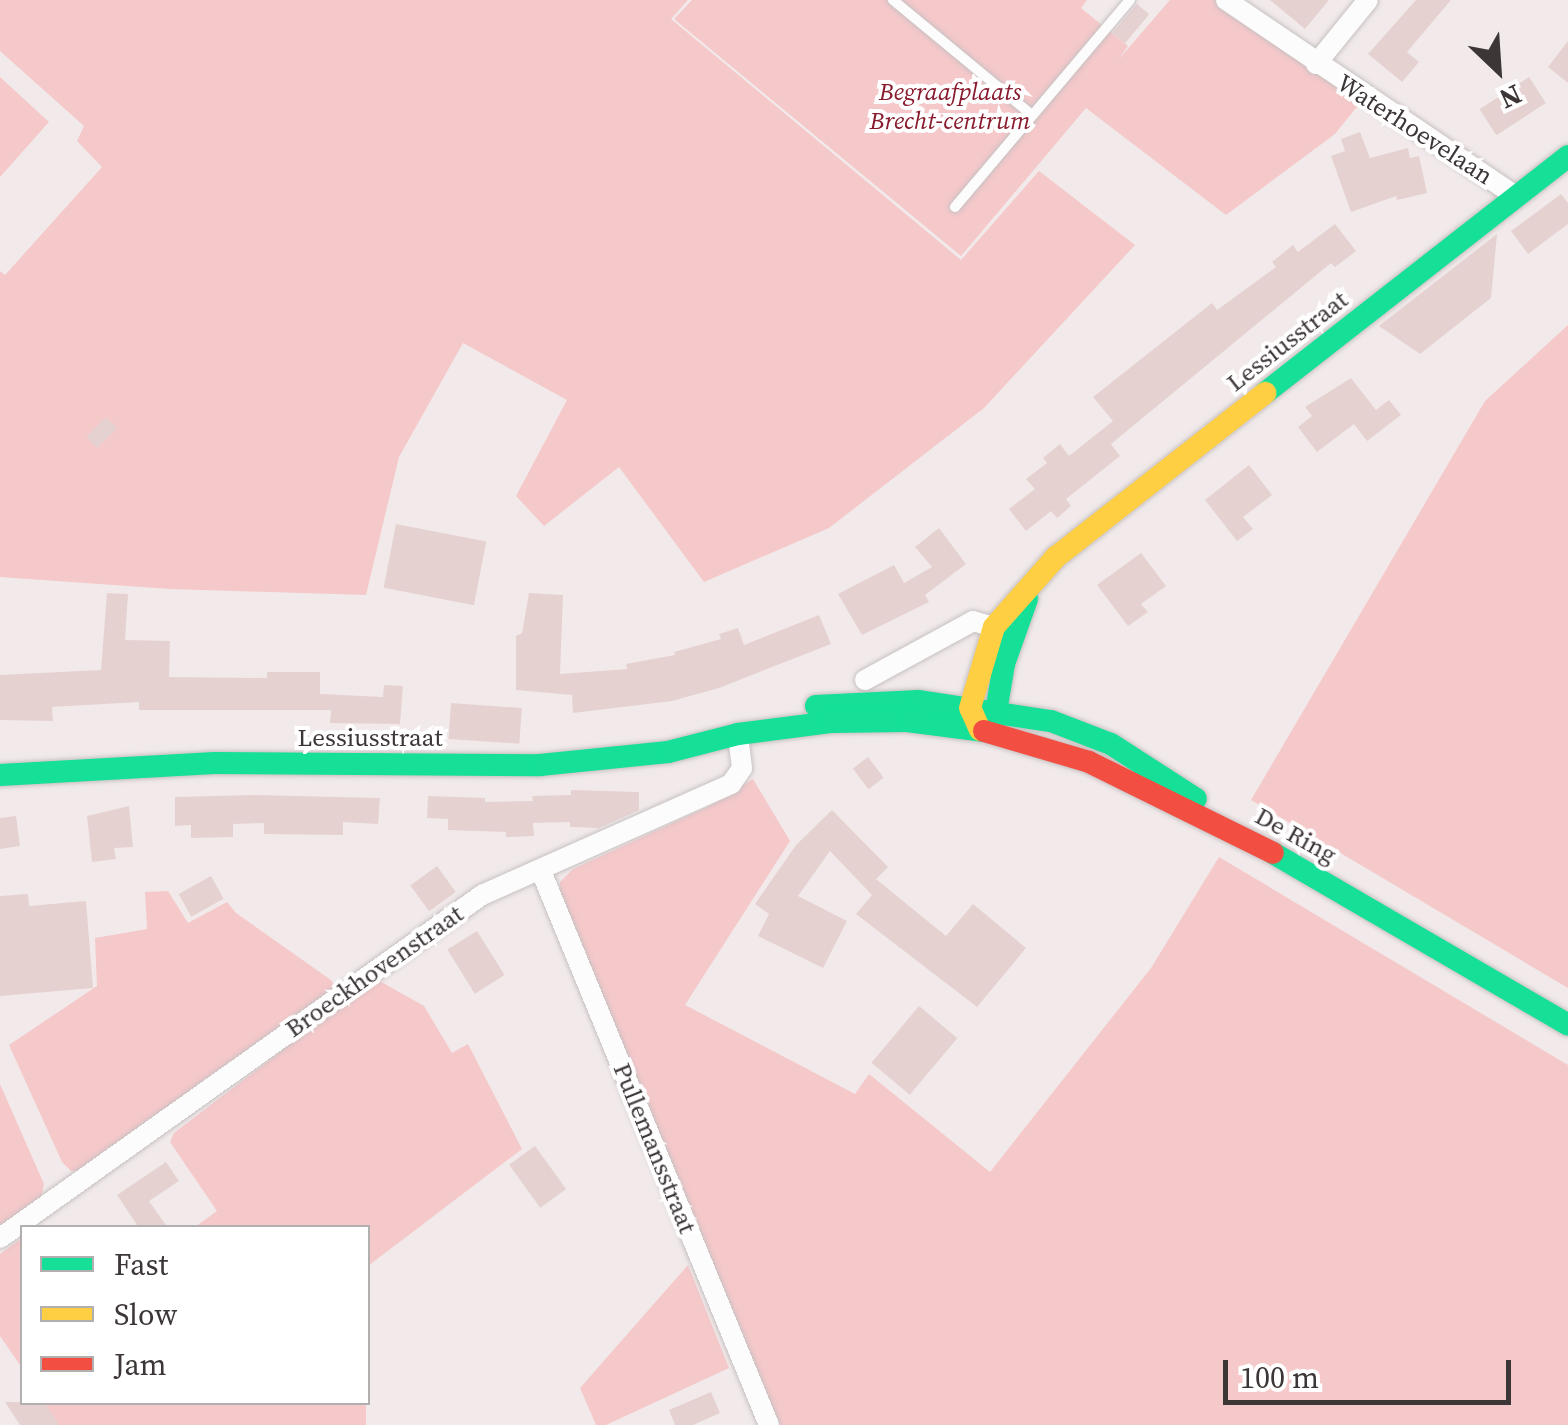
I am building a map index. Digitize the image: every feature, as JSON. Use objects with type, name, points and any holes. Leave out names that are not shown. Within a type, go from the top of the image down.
[{"type":"main road","name":"Lessiusstraat","points":[[738,734],[784,712],[830,703],[878,700],[970,708],[978,668],[994,628],[1042,571],[1568,156]]},
{"type":"main road","name":"Lessiusstraat","points":[[0,775],[215,763],[540,765],[668,752],[738,734],[865,720],[988,721],[1009,646],[1042,571]]},
{"type":"main road","points":[[970,708],[988,721],[1084,732],[1143,762],[1240,834]]},
{"type":"main road","name":"De Ring","points":[[988,721],[1025,740],[1118,774],[1240,834],[1568,1026]]},
{"type":"street","name":"Waterhoevelaan","points":[[1226,0],[1514,195]]},
{"type":"street","name":"Waterhoevelaan","points":[[1316,64],[1368,0]]},
{"type":"street","points":[[865,680],[973,622],[994,628]]},
{"type":"street","name":"Broeckhovenstraat","points":[[0,1238],[482,895],[731,784],[742,768],[738,734]]},
{"type":"street","name":"Pullemansstraat","points":[[541,871],[769,1425]]},
{"type":"lane","points":[[893,0],[1032,115]]},
{"type":"lane","points":[[955,207],[1130,0]]},
{"type":"green space","points":[[0,0],[688,0],[671,19],[961,260],[1039,171],[1135,245],[984,408],[829,528],[704,582],[619,467],[544,526],[516,496],[567,400],[463,343],[399,457],[366,595],[170,589],[0,577],[0,271],[5,275],[102,167],[77,141],[84,126],[0,51]]},
{"type":"green space","name":"Begraafplaats Brecht-centrum","points":[[692,0],[1087,0],[1081,8],[1128,46],[1118,60],[1170,0],[1217,0],[1360,103],[1335,134],[1226,215],[1086,108],[961,256],[674,19]]},
{"type":"green space","points":[[0,77],[49,122],[0,177]]},
{"type":"green space","points":[[1568,325],[1568,988],[1251,800],[1485,401]]},
{"type":"green space","points":[[753,779],[790,841],[685,1005],[855,1094],[869,1074],[990,1172],[1151,968],[1219,857],[1568,1065],[1568,1425],[777,1425],[560,902],[560,882],[573,869],[712,805]]},
{"type":"green space","points":[[168,891],[188,923],[227,902],[236,913],[331,980],[337,989],[79,1171],[71,1171],[62,1162],[9,1045],[97,986],[95,938],[147,929],[145,892]]},
{"type":"green space","points":[[376,979],[424,1006],[452,1053],[468,1044],[522,1149],[370,1264],[370,1225],[198,1225],[217,1211],[170,1142],[174,1133]]},
{"type":"green space","points":[[0,1084],[44,1184],[41,1198],[0,1227]]},
{"type":"green space","points":[[20,1239],[20,1365],[0,1336],[0,1254]]},
{"type":"green space","points":[[688,1265],[729,1368],[606,1425],[596,1425],[580,1388]]},
{"type":"green space","points":[[47,1405],[366,1405],[366,1425],[47,1425]]},
{"type":"building","points":[[1270,0],[1329,0],[1305,29]]},
{"type":"building","points":[[1416,0],[1451,0],[1407,52],[1419,62],[1402,82],[1368,54]]},
{"type":"building","points":[[1137,4],[1149,14],[1125,43],[1113,33]]},
{"type":"building","points":[[1568,41],[1568,83],[1548,67]]},
{"type":"building","points":[[1529,77],[1546,103],[1496,135],[1480,109]]},
{"type":"building","points":[[1360,132],[1370,158],[1408,148],[1410,158],[1419,156],[1427,193],[1397,200],[1396,196],[1351,212],[1331,156],[1345,151],[1341,139]]},
{"type":"building","points":[[1561,194],[1568,203],[1568,224],[1528,254],[1511,231]]},
{"type":"building","points":[[1335,224],[1356,251],[1335,267],[1331,263],[1111,444],[1120,456],[1066,499],[1071,506],[1057,518],[1051,511],[1026,531],[1009,509],[1035,489],[1026,479],[1047,463],[1043,458],[1060,444],[1069,456],[1113,421],[1093,397],[1212,303],[1217,310],[1276,267],[1272,262],[1293,245],[1298,252]]},
{"type":"building","points":[[1497,234],[1491,298],[1420,354],[1379,326]]},
{"type":"building","points":[[1351,378],[1376,410],[1389,400],[1401,415],[1367,441],[1354,424],[1317,452],[1298,427],[1312,416],[1305,407]]},
{"type":"building","points":[[106,417],[117,428],[98,448],[86,437]]},
{"type":"building","points":[[1249,465],[1272,495],[1243,517],[1253,529],[1237,541],[1205,500]]},
{"type":"building","points":[[396,524],[486,542],[474,605],[384,588]]},
{"type":"building","points":[[939,528],[966,564],[925,595],[929,602],[862,635],[838,594],[894,565],[904,583],[932,567],[915,547]]},
{"type":"building","points":[[1141,553],[1166,586],[1141,604],[1148,612],[1128,626],[1097,585]]},
{"type":"building","points":[[107,593],[128,594],[125,640],[170,641],[169,677],[267,678],[267,672],[320,672],[320,694],[383,697],[384,685],[403,686],[400,724],[330,723],[331,710],[139,710],[139,702],[52,707],[53,721],[0,720],[0,675],[101,670]]},
{"type":"building","points":[[529,593],[563,595],[560,674],[627,669],[626,664],[675,655],[674,652],[721,639],[719,634],[738,628],[744,645],[819,615],[831,644],[719,688],[672,701],[573,713],[572,695],[516,690],[516,636],[522,633]]},
{"type":"building","points":[[451,703],[522,708],[519,744],[448,739]]},
{"type":"building","points":[[868,757],[884,778],[868,789],[853,768]]},
{"type":"building","points":[[571,790],[639,792],[639,810],[599,828],[570,827],[570,822],[533,823],[534,836],[448,830],[448,819],[427,818],[428,796],[485,798],[485,802],[533,801],[532,796],[571,795]]},
{"type":"building","points":[[175,797],[380,798],[378,824],[343,822],[343,835],[264,834],[264,823],[233,824],[233,837],[191,838],[191,825],[175,826]]},
{"type":"building","points":[[129,806],[133,847],[114,848],[116,859],[92,862],[87,816]]},
{"type":"building","points":[[832,810],[888,867],[876,879],[946,936],[973,904],[1026,948],[977,1007],[856,914],[872,895],[830,851],[798,896],[847,921],[823,968],[758,936],[769,914],[755,904],[796,845]]},
{"type":"building","points":[[16,816],[20,846],[0,849],[0,818]]},
{"type":"building","points":[[437,866],[456,892],[429,911],[410,885]]},
{"type":"building","points":[[211,876],[224,899],[191,917],[179,894]]},
{"type":"building","points":[[28,894],[29,906],[86,901],[93,988],[0,996],[0,896]]},
{"type":"building","points":[[477,931],[505,975],[475,994],[447,950]]},
{"type":"building","points":[[919,1006],[957,1038],[910,1095],[871,1063]]},
{"type":"building","points":[[535,1146],[566,1189],[540,1208],[509,1165]]},
{"type":"building","points":[[166,1162],[179,1181],[149,1201],[166,1225],[137,1225],[117,1195]]},
{"type":"building","points":[[711,1392],[720,1413],[693,1425],[675,1425],[669,1410]]},
{"type":"building","points":[[5,1402],[46,1405],[59,1425],[20,1425]]},
{"type":"traffic: fast","points":[[1265,393],[1568,156]]},
{"type":"traffic: fast","points":[[983,726],[996,712],[1004,664],[1027,599]]},
{"type":"traffic: fast","points":[[816,706],[918,701],[1051,721],[1111,744],[1196,799]]},
{"type":"traffic: fast","points":[[0,775],[215,763],[540,765],[668,752],[738,734],[832,722],[907,721],[984,731]]},
{"type":"traffic: fast","points":[[1273,853],[1568,1025]]},
{"type":"traffic: slow","points":[[980,730],[970,708],[994,627],[1056,557],[1265,393]]},
{"type":"traffic: jam","points":[[984,731],[1089,762],[1273,853]]}]
